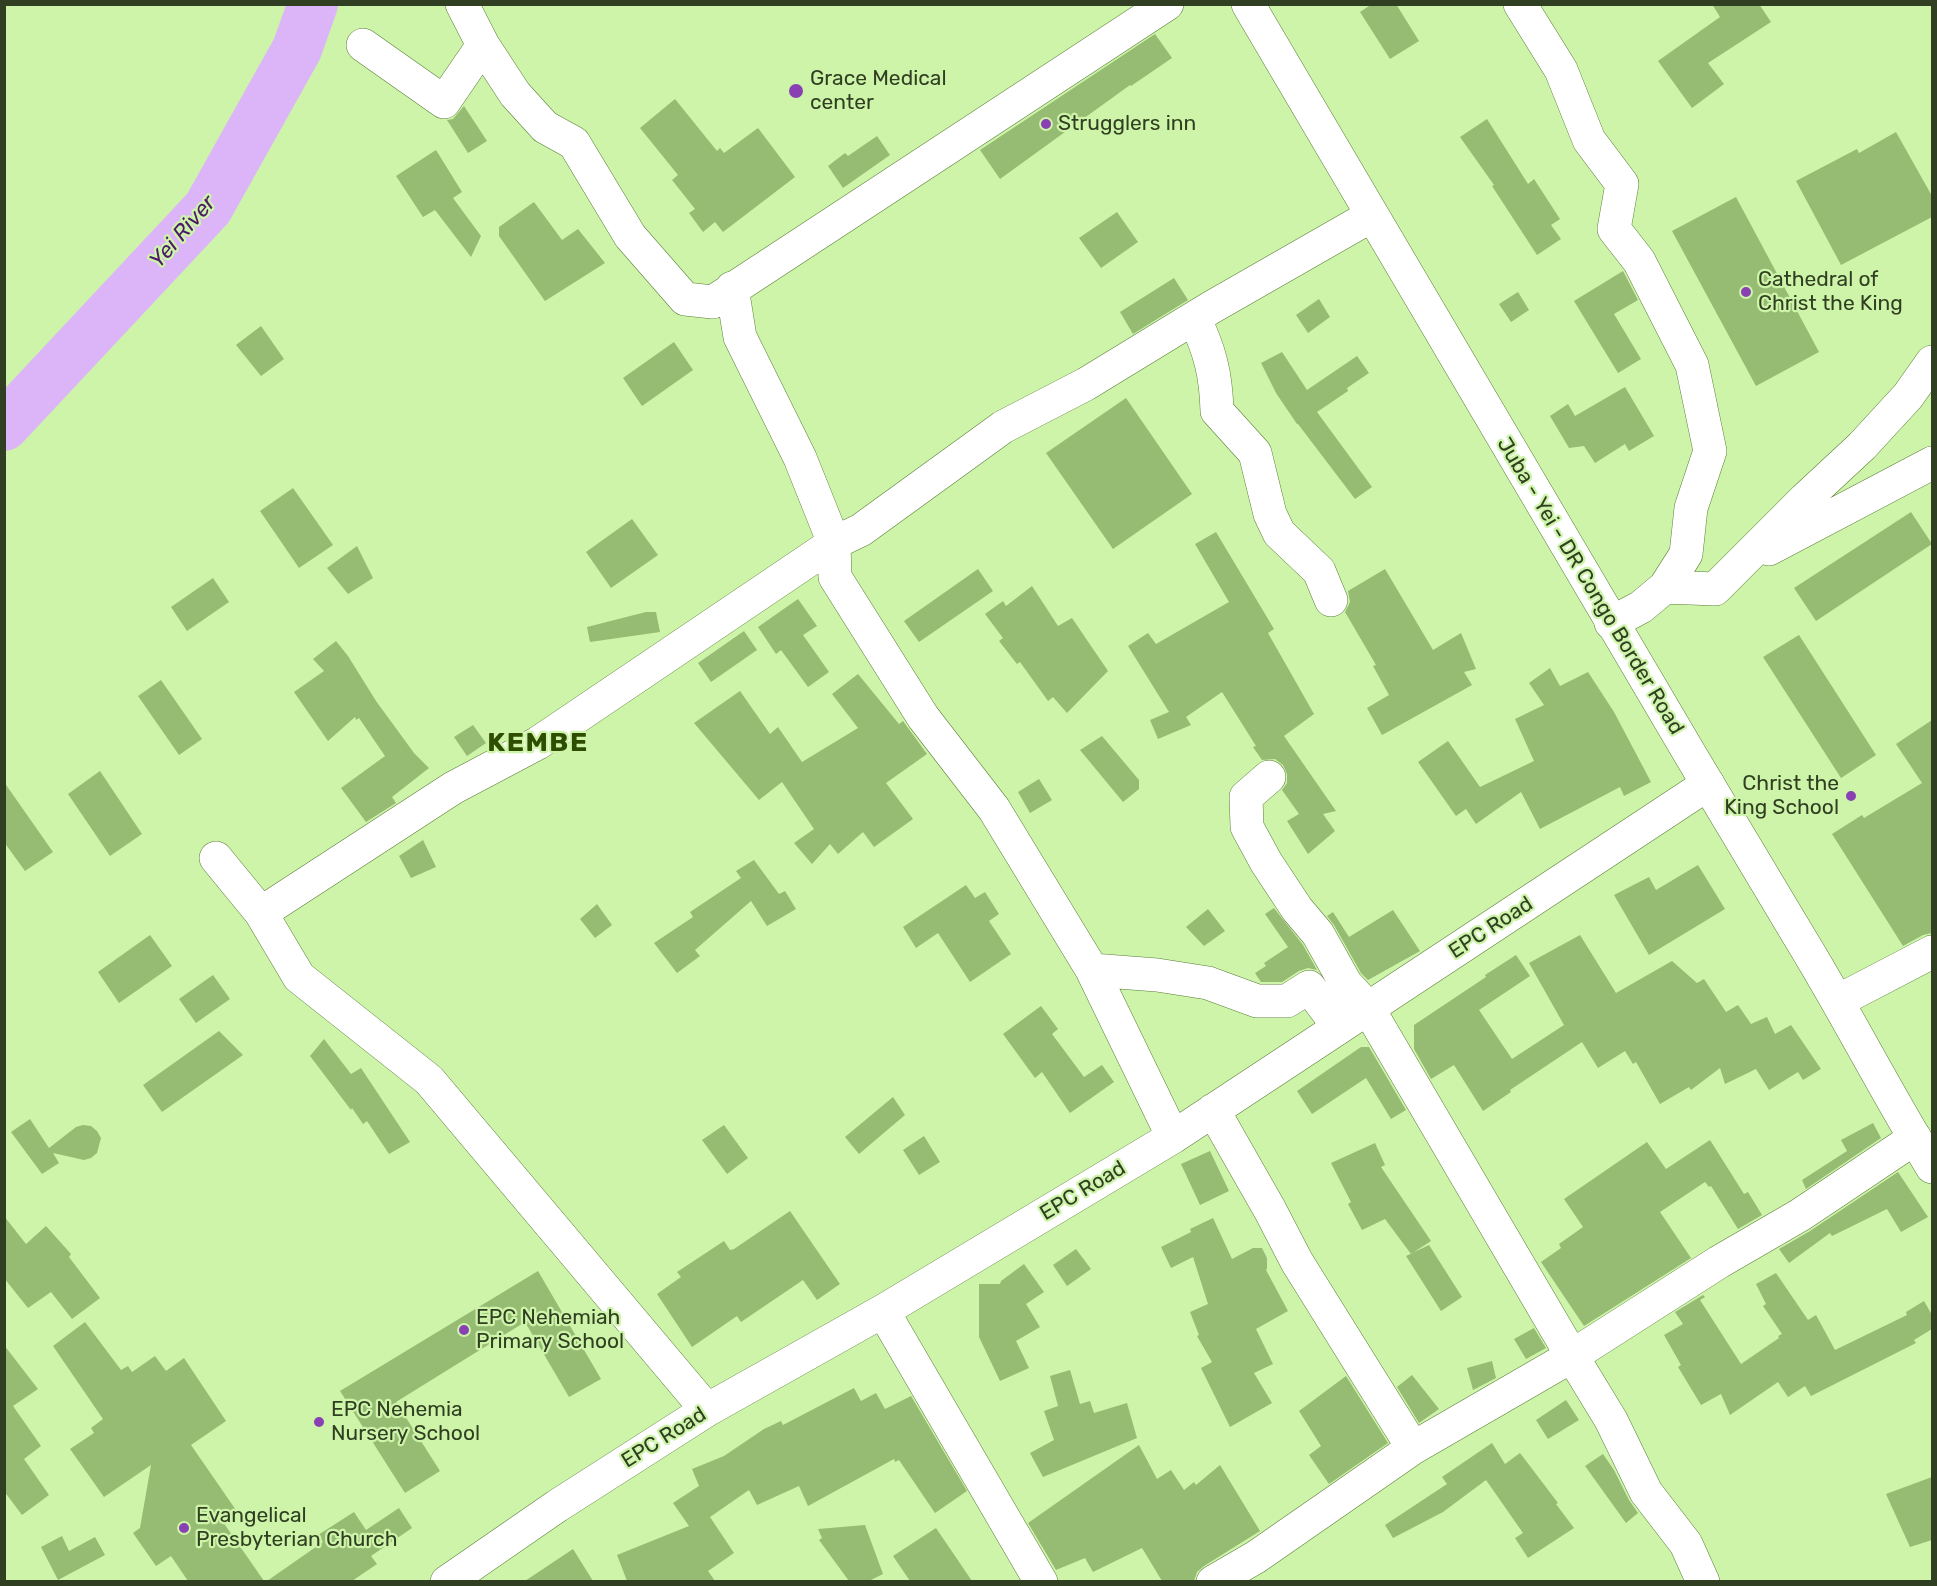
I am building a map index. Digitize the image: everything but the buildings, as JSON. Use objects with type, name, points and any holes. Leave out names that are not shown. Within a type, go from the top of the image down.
[{"type":"street","points":[[462,4],[483,45],[515,94],[545,127],[574,143],[630,236],[685,299],[713,302],[1167,4]]},
{"type":"street","name":"Juba - Yei - DR Congo Border Road","points":[[1248,4],[1611,623],[1839,1001],[1932,1167]]},
{"type":"street","points":[[1520,4],[1561,70],[1589,140],[1622,184],[1614,229],[1639,261],[1692,365],[1710,451],[1691,508],[1686,554],[1665,587],[1641,607],[1611,623]]},
{"type":"street","points":[[363,45],[444,102],[483,45]]},
{"type":"street","points":[[261,914],[453,788],[538,743],[834,543],[861,530],[1003,427],[1086,384],[1194,318],[1371,216]]},
{"type":"street","points":[[732,288],[740,337],[800,458],[834,543],[835,577],[923,717],[994,809],[1092,970],[1173,1137]]},
{"type":"street","points":[[1194,318],[1205,340],[1216,381],[1217,411],[1256,453],[1270,514],[1279,533],[1319,570],[1331,600]]},
{"type":"street","points":[[1665,587],[1714,589],[1862,446],[1908,396],[1932,362]]},
{"type":"street","points":[[1741,564],[1932,463]]},
{"type":"street","points":[[1269,777],[1246,797],[1247,827],[1266,862],[1297,909],[1318,934],[1346,984],[1368,1008],[1611,1420],[1646,1492],[1686,1544],[1702,1581]]},
{"type":"street","name":"EPC Road","points":[[447,1581],[557,1506],[708,1410],[883,1311],[1173,1137],[1708,784]]},
{"type":"street","points":[[216,858],[261,914],[299,977],[429,1080],[708,1410]]},
{"type":"street","points":[[1839,1001],[1932,952]]},
{"type":"street","points":[[1092,970],[1157,975],[1208,983],[1257,1001],[1287,1001],[1309,987],[1339,1027]]},
{"type":"street","points":[[1213,1110],[1297,1262],[1413,1448]]},
{"type":"street","points":[[1213,1581],[1263,1569],[1413,1448],[1572,1356],[1719,1262],[1800,1215],[1915,1138]]},
{"type":"street","points":[[883,1311],[1041,1581]]},
{"type":"waterway","name":"Yei River","points":[[4,426],[208,208],[297,49],[313,4]]},
{"type":"place","name":"Grace Medical center","points":[[796,91]]},
{"type":"place","name":"Strugglers inn","points":[[1046,124]]},
{"type":"place","name":"Cathedral of Christ the King","points":[[1746,292]]},
{"type":"place","name":"Christ the King School","points":[[1851,796]]},
{"type":"place","name":"EPC Nehemiah Primary School","points":[[464,1330]]},
{"type":"place","name":"EPC Nehemia Nursery School","points":[[319,1422]]},
{"type":"place","name":"Evangelical Presbyterian Church","points":[[184,1528]]},
{"type":"district","name":"KEMBE","points":[[538,743]]}]
